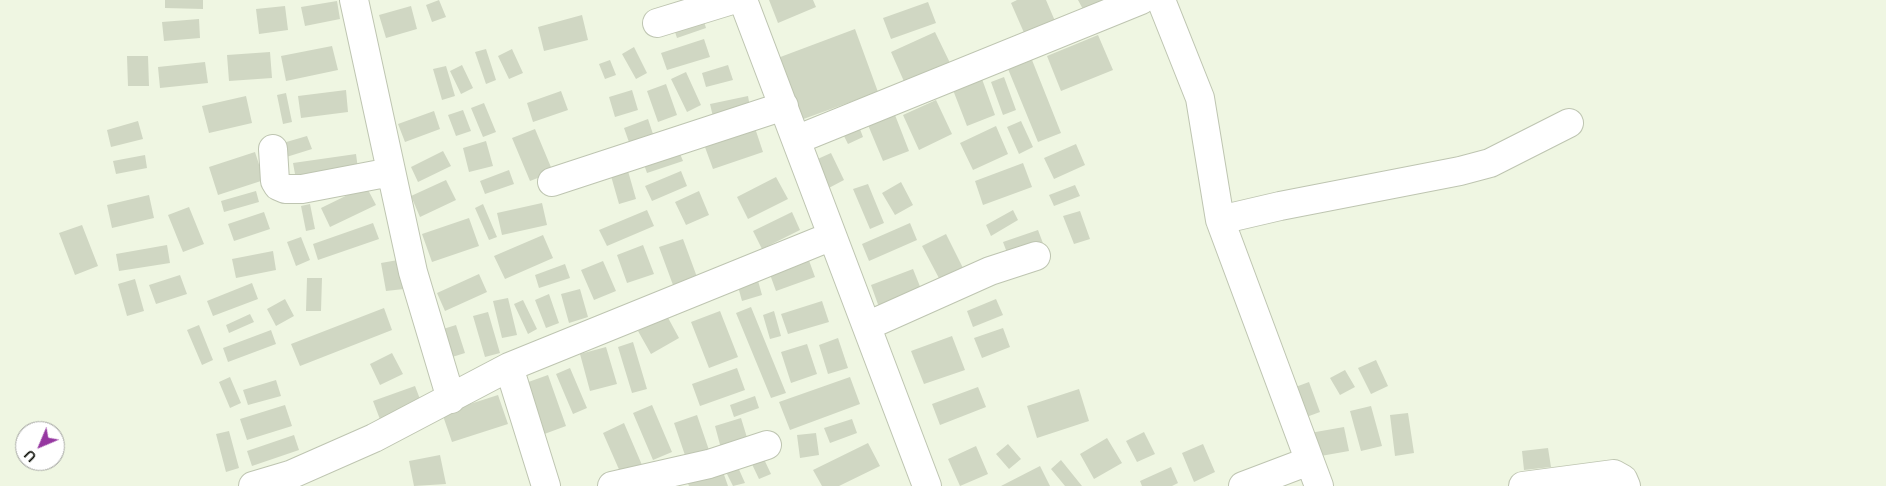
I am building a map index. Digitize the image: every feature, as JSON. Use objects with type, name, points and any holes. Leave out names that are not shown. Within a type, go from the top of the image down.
[{"type":"street","points":[[354,0],[413,272],[451,399]]},
{"type":"street","points":[[657,23],[732,0]]},
{"type":"street","points":[[743,0],[927,486]]},
{"type":"street","points":[[796,140],[1141,0]]},
{"type":"street","points":[[1161,0],[1200,98],[1220,220],[1319,486]]},
{"type":"street","points":[[552,182],[784,106]]},
{"type":"street","points":[[1220,220],[1280,206],[1460,171],[1490,163],[1569,123]]},
{"type":"street","points":[[273,149],[275,181],[278,186],[285,189],[302,189],[390,172]]},
{"type":"street","points":[[253,486],[290,475],[374,438],[509,367],[832,236]]},
{"type":"street","points":[[867,326],[990,271],[1036,256]]},
{"type":"street","points":[[509,367],[546,486]]},
{"type":"street","points":[[612,486],[709,464],[767,445]]},
{"type":"street","points":[[1243,486],[1309,461]]},
{"type":"street","points":[[1523,486],[1614,474],[1623,479],[1626,486]]},
{"type":"building","points":[[165,0],[203,0],[203,9],[165,8]]},
{"type":"building","points":[[439,0],[446,17],[432,22],[426,5]]},
{"type":"building","points":[[769,0],[813,0],[816,7],[778,23]]},
{"type":"building","points":[[1017,0],[1046,0],[1055,21],[1025,35],[1011,3]]},
{"type":"building","points":[[1078,0],[1110,0],[1085,13]]},
{"type":"building","points":[[337,1],[340,19],[305,26],[301,7]]},
{"type":"building","points":[[928,2],[936,23],[891,39],[883,18]]},
{"type":"building","points":[[285,6],[288,30],[259,34],[256,9]]},
{"type":"building","points":[[411,6],[417,29],[386,38],[379,15]]},
{"type":"building","points":[[582,15],[588,40],[544,51],[538,27]]},
{"type":"building","points":[[703,18],[706,28],[677,38],[674,29]]},
{"type":"building","points":[[199,19],[200,38],[164,41],[162,22]]},
{"type":"building","points":[[855,29],[878,92],[798,121],[775,59]]},
{"type":"building","points":[[935,32],[951,65],[906,86],[891,52]]},
{"type":"building","points":[[1098,35],[1113,70],[1061,91],[1047,56]]},
{"type":"building","points":[[704,39],[710,57],[667,70],[661,53]]},
{"type":"building","points":[[332,46],[338,70],[286,81],[281,56]]},
{"type":"building","points":[[634,47],[647,73],[636,79],[622,54]]},
{"type":"building","points":[[486,49],[496,80],[486,84],[475,52]]},
{"type":"building","points":[[512,49],[523,73],[509,79],[498,56]]},
{"type":"building","points":[[270,52],[272,78],[229,81],[227,55]]},
{"type":"building","points":[[127,56],[148,56],[149,86],[128,86]]},
{"type":"building","points":[[610,60],[616,75],[605,79],[599,64]]},
{"type":"building","points":[[1032,60],[1061,133],[1038,142],[1008,69]]},
{"type":"building","points":[[205,62],[208,83],[160,88],[158,67]]},
{"type":"building","points":[[462,65],[473,88],[461,94],[450,71]]},
{"type":"building","points":[[728,65],[733,80],[706,87],[702,73]]},
{"type":"building","points":[[446,66],[455,96],[442,100],[433,69]]},
{"type":"building","points":[[686,72],[701,105],[687,112],[671,79]]},
{"type":"building","points":[[1004,77],[1016,110],[1003,115],[991,82]]},
{"type":"building","points":[[982,79],[995,115],[967,126],[953,90]]},
{"type":"building","points":[[666,84],[677,115],[658,122],[647,91]]},
{"type":"building","points":[[346,90],[348,112],[301,118],[298,96]]},
{"type":"building","points":[[632,90],[638,110],[615,117],[609,97]]},
{"type":"building","points":[[561,91],[568,110],[533,122],[527,103]]},
{"type":"building","points":[[286,93],[292,122],[283,124],[277,95]]},
{"type":"building","points":[[246,96],[252,123],[209,133],[202,106]]},
{"type":"building","points":[[748,96],[751,113],[714,121],[710,104]]},
{"type":"building","points":[[936,100],[952,134],[919,150],[903,115]]},
{"type":"building","points":[[484,103],[496,132],[483,137],[471,108]]},
{"type":"building","points":[[463,110],[471,131],[456,136],[448,115]]},
{"type":"building","points":[[434,111],[440,129],[405,142],[398,124]]},
{"type":"building","points":[[895,115],[909,151],[883,161],[868,125]]},
{"type":"building","points":[[648,119],[654,137],[630,145],[624,128]]},
{"type":"building","points":[[138,121],[143,139],[111,147],[107,130]]},
{"type":"building","points":[[1021,121],[1033,147],[1019,154],[1007,127]]},
{"type":"building","points":[[753,122],[763,152],[713,169],[702,139]]},
{"type":"building","points":[[858,124],[863,137],[848,144],[842,132]]},
{"type":"building","points":[[996,126],[1008,154],[973,170],[960,143]]},
{"type":"building","points":[[535,129],[553,172],[530,181],[512,138]]},
{"type":"building","points":[[307,136],[312,149],[280,159],[276,145]]},
{"type":"building","points":[[486,141],[493,166],[469,172],[463,148]]},
{"type":"building","points":[[676,144],[683,161],[647,173],[641,156]]},
{"type":"building","points":[[1076,144],[1085,165],[1054,179],[1044,158]]},
{"type":"building","points":[[443,151],[451,166],[418,182],[411,167]]},
{"type":"building","points":[[255,152],[264,180],[218,195],[209,167]]},
{"type":"building","points":[[831,153],[844,180],[825,190],[811,162]]},
{"type":"building","points":[[356,154],[359,176],[297,185],[293,163]]},
{"type":"building","points":[[145,155],[147,168],[116,174],[113,161]]},
{"type":"building","points":[[1023,163],[1032,187],[983,205],[975,181]]},
{"type":"building","points":[[509,170],[514,184],[485,194],[480,181]]},
{"type":"building","points":[[628,171],[636,199],[619,204],[611,176]]},
{"type":"building","points":[[681,171],[687,186],[652,201],[645,186]]},
{"type":"building","points":[[776,177],[788,199],[748,219],[737,197]]},
{"type":"building","points":[[446,180],[456,200],[420,217],[411,196]]},
{"type":"building","points":[[901,182],[913,205],[895,215],[882,193]]},
{"type":"building","points":[[868,184],[884,223],[870,229],[853,189]]},
{"type":"building","points":[[1075,185],[1080,196],[1054,206],[1049,195]]},
{"type":"building","points":[[366,186],[376,205],[330,227],[321,208]]},
{"type":"building","points":[[256,191],[259,202],[224,212],[221,201]]},
{"type":"building","points":[[699,191],[709,215],[686,225],[675,202]]},
{"type":"building","points":[[149,195],[154,218],[112,228],[107,205]]},
{"type":"building","points":[[542,203],[547,225],[502,235],[497,213]]},
{"type":"building","points":[[310,204],[315,229],[306,231],[301,206]]},
{"type":"building","points":[[483,204],[497,237],[489,240],[475,208]]},
{"type":"building","points":[[189,207],[204,244],[183,252],[168,215]]},
{"type":"building","points":[[647,210],[654,226],[607,246],[599,230]]},
{"type":"building","points":[[1013,210],[1018,220],[991,236],[986,225]]},
{"type":"building","points":[[1080,211],[1090,239],[1074,244],[1063,216]]},
{"type":"building","points":[[264,212],[270,229],[234,241],[228,224]]},
{"type":"building","points":[[792,212],[800,230],[762,249],[753,231]]},
{"type":"building","points":[[469,218],[479,246],[432,262],[422,234]]},
{"type":"building","points":[[373,223],[379,239],[318,260],[313,244]]},
{"type":"building","points":[[910,223],[917,240],[869,261],[862,244]]},
{"type":"building","points":[[82,225],[98,266],[75,275],[59,233]]},
{"type":"building","points":[[1038,230],[1044,246],[1009,258],[1003,242]]},
{"type":"building","points":[[946,234],[964,270],[941,282],[922,246]]},
{"type":"building","points":[[543,235],[553,258],[505,279],[494,256]]},
{"type":"building","points":[[301,237],[310,260],[296,266],[287,242]]},
{"type":"building","points":[[683,239],[697,277],[673,285],[659,247]]},
{"type":"building","points":[[167,245],[170,263],[119,271],[116,254]]},
{"type":"building","points":[[643,245],[654,274],[627,283],[617,255]]},
{"type":"building","points":[[273,251],[276,270],[236,278],[232,259]]},
{"type":"building","points":[[807,255],[815,277],[776,291],[768,269]]},
{"type":"building","points":[[398,260],[404,289],[386,291],[381,263]]},
{"type":"building","points":[[603,261],[616,291],[594,300],[581,270]]},
{"type":"building","points":[[565,264],[570,278],[539,288],[535,275]]},
{"type":"building","points":[[913,269],[923,294],[880,310],[871,285]]},
{"type":"building","points":[[479,274],[487,292],[445,311],[437,293]]},
{"type":"building","points":[[180,275],[187,294],[156,304],[149,285]]},
{"type":"building","points":[[757,277],[762,295],[742,301],[737,283]]},
{"type":"building","points":[[307,278],[322,278],[321,311],[306,311]]},
{"type":"building","points":[[135,279],[144,311],[127,316],[118,284]]},
{"type":"building","points":[[252,283],[258,299],[213,316],[207,301]]},
{"type":"building","points":[[580,289],[588,317],[569,323],[561,294]]},
{"type":"building","points":[[549,294],[559,323],[546,328],[535,300]]},
{"type":"building","points":[[508,298],[517,335],[502,338],[493,301]]},
{"type":"building","points":[[285,299],[294,316],[276,326],[267,309]]},
{"type":"building","points":[[996,299],[1003,315],[973,327],[967,311]]},
{"type":"building","points":[[523,300],[537,329],[528,334],[514,304]]},
{"type":"building","points":[[822,301],[829,322],[788,334],[781,314]]},
{"type":"building","points":[[751,307],[786,393],[771,398],[736,313]]},
{"type":"building","points":[[384,308],[392,330],[300,366],[291,344]]},
{"type":"building","points":[[720,311],[738,357],[709,368],[691,322]]},
{"type":"building","points":[[774,311],[781,336],[770,339],[763,315]]},
{"type":"building","points":[[488,312],[500,353],[485,357],[473,316]]},
{"type":"building","points":[[250,314],[254,322],[229,333],[226,325]]},
{"type":"building","points":[[666,314],[679,338],[651,354],[638,331]]},
{"type":"building","points":[[199,325],[213,360],[202,365],[187,330]]},
{"type":"building","points":[[456,325],[465,353],[449,358],[440,330]]},
{"type":"building","points":[[1003,328],[1010,347],[982,358],[974,338]]},
{"type":"building","points":[[271,330],[276,344],[228,362],[223,348]]},
{"type":"building","points":[[952,336],[965,370],[924,384],[911,351]]},
{"type":"building","points":[[838,338],[848,368],[828,374],[819,345]]},
{"type":"building","points":[[633,342],[647,389],[632,393],[618,347]]},
{"type":"building","points":[[807,344],[817,374],[791,383],[781,352]]},
{"type":"building","points":[[606,347],[617,384],[590,391],[580,354]]},
{"type":"building","points":[[392,353],[403,374],[380,385],[370,364]]},
{"type":"building","points":[[1376,360],[1388,386],[1371,394],[1358,368]]},
{"type":"building","points":[[570,368],[587,408],[573,414],[556,374]]},
{"type":"building","points":[[737,368],[745,390],[700,406],[692,384]]},
{"type":"building","points":[[1345,370],[1355,387],[1340,395],[1330,378]]},
{"type":"building","points":[[548,375],[566,426],[539,436],[520,385]]},
{"type":"building","points":[[230,377],[241,403],[230,408],[219,382]]},
{"type":"building","points":[[850,377],[860,404],[790,430],[779,402]]},
{"type":"building","points":[[276,380],[281,396],[248,405],[243,390]]},
{"type":"building","points":[[1309,382],[1320,412],[1301,419],[1290,389]]},
{"type":"building","points":[[415,386],[423,407],[381,422],[373,401]]},
{"type":"building","points":[[978,387],[986,407],[940,425],[932,404]]},
{"type":"building","points":[[1079,389],[1089,421],[1037,438],[1027,406]]},
{"type":"building","points":[[498,395],[508,424],[452,442],[442,413]]},
{"type":"building","points":[[755,396],[759,408],[734,417],[730,405]]},
{"type":"building","points":[[285,405],[292,426],[247,440],[240,419]]},
{"type":"building","points":[[652,405],[672,452],[653,460],[633,413]]},
{"type":"building","points":[[1371,406],[1382,446],[1361,451],[1350,411]]},
{"type":"building","points":[[1408,413],[1414,453],[1395,456],[1390,415]]},
{"type":"building","points":[[697,415],[712,459],[689,467],[674,423]]},
{"type":"building","points":[[741,418],[749,444],[722,452],[715,426]]},
{"type":"building","points":[[852,419],[857,433],[830,443],[824,428]]},
{"type":"building","points":[[624,423],[642,465],[621,474],[603,433]]},
{"type":"building","points":[[1344,427],[1349,451],[1315,457],[1310,433]]},
{"type":"building","points":[[229,431],[239,468],[226,472],[216,434]]},
{"type":"building","points":[[1144,432],[1155,454],[1137,462],[1126,441]]},
{"type":"building","points":[[816,433],[819,455],[800,458],[797,435]]},
{"type":"building","points":[[294,435],[299,450],[252,466],[247,451]]},
{"type":"building","points":[[1107,438],[1122,463],[1094,479],[1080,454]]},
{"type":"building","points":[[868,443],[880,466],[839,486],[822,486],[813,470]]},
{"type":"building","points":[[1008,444],[1021,459],[1009,469],[996,454]]},
{"type":"building","points":[[1203,444],[1215,472],[1194,482],[1182,453]]},
{"type":"building","points":[[976,446],[988,474],[960,486],[948,459]]},
{"type":"building","points":[[1548,448],[1551,467],[1524,470],[1522,451]]},
{"type":"building","points":[[440,455],[446,484],[414,486],[409,461]]},
{"type":"building","points":[[762,455],[771,474],[759,479],[750,460]]},
{"type":"building","points":[[1061,460],[1082,486],[1065,486],[1051,469]]},
{"type":"building","points":[[737,465],[745,483],[733,486],[725,470]]},
{"type":"building","points":[[721,466],[728,486],[689,486],[686,479]]},
{"type":"building","points":[[1040,466],[1050,486],[1001,486]]},
{"type":"building","points":[[1171,467],[1178,483],[1172,486],[1142,486],[1140,481]]}]
